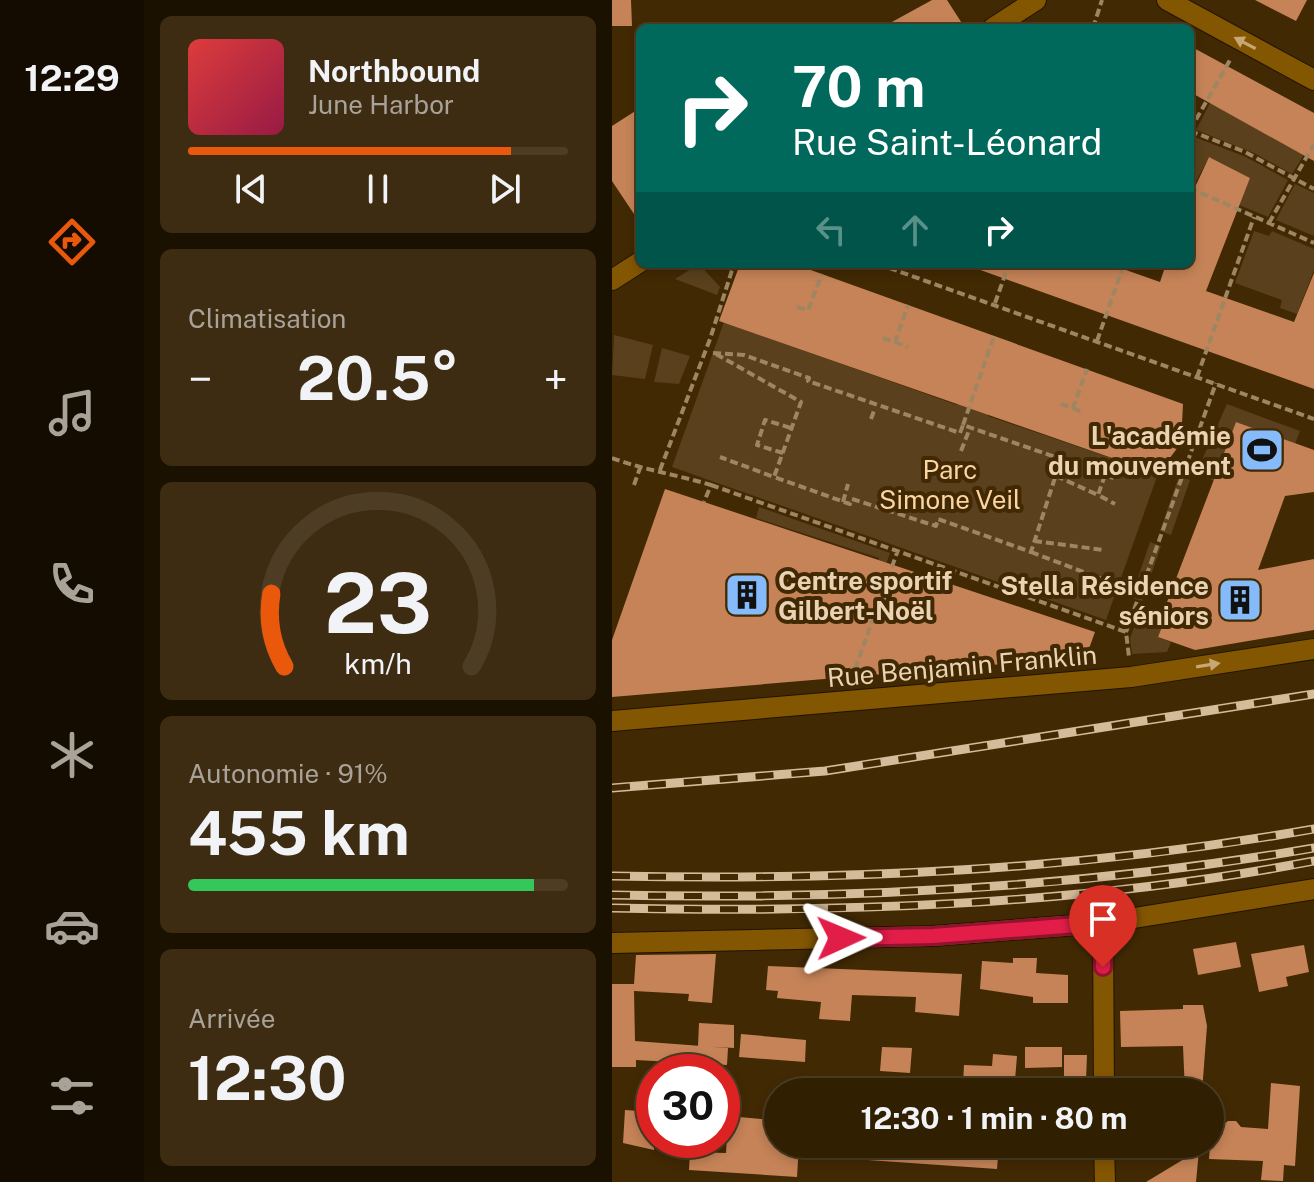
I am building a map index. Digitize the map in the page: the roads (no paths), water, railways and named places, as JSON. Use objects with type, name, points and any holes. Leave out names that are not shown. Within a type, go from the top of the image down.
[{"type":"street","points":[[999,24],[1036,0]]},
{"type":"street","points":[[1167,0],[1314,80]]},
{"type":"street","points":[[612,280],[636,265]]},
{"type":"street","name":"Rue Benjamin Franklin","points":[[612,721],[1131,677],[1314,649]]},
{"type":"street","points":[[612,943],[933,936],[1103,923],[1314,889]]},
{"type":"street","points":[[1103,923],[1104,1078]]},
{"type":"street","points":[[1104,1158],[1105,1182]]},
{"type":"railway","points":[[612,788],[825,771],[1314,694]]},
{"type":"railway","points":[[612,876],[788,877],[964,870],[1139,854],[1314,829]]},
{"type":"railway","points":[[612,895],[788,895],[964,888],[1139,873],[1314,848]]},
{"type":"railway","points":[[612,908],[788,909],[964,903],[1139,888],[1314,861]]},
{"type":"place","name":"L'académie du mouvement","points":[[1262,450]]},
{"type":"place","name":"Centre sportif Gilbert-Noël","points":[[747,595]]},
{"type":"place","name":"Stella Résidence séniors","points":[[1240,600]]},
{"type":"park label","name":"Parc Simone Veil","points":[[950,484]]}]
